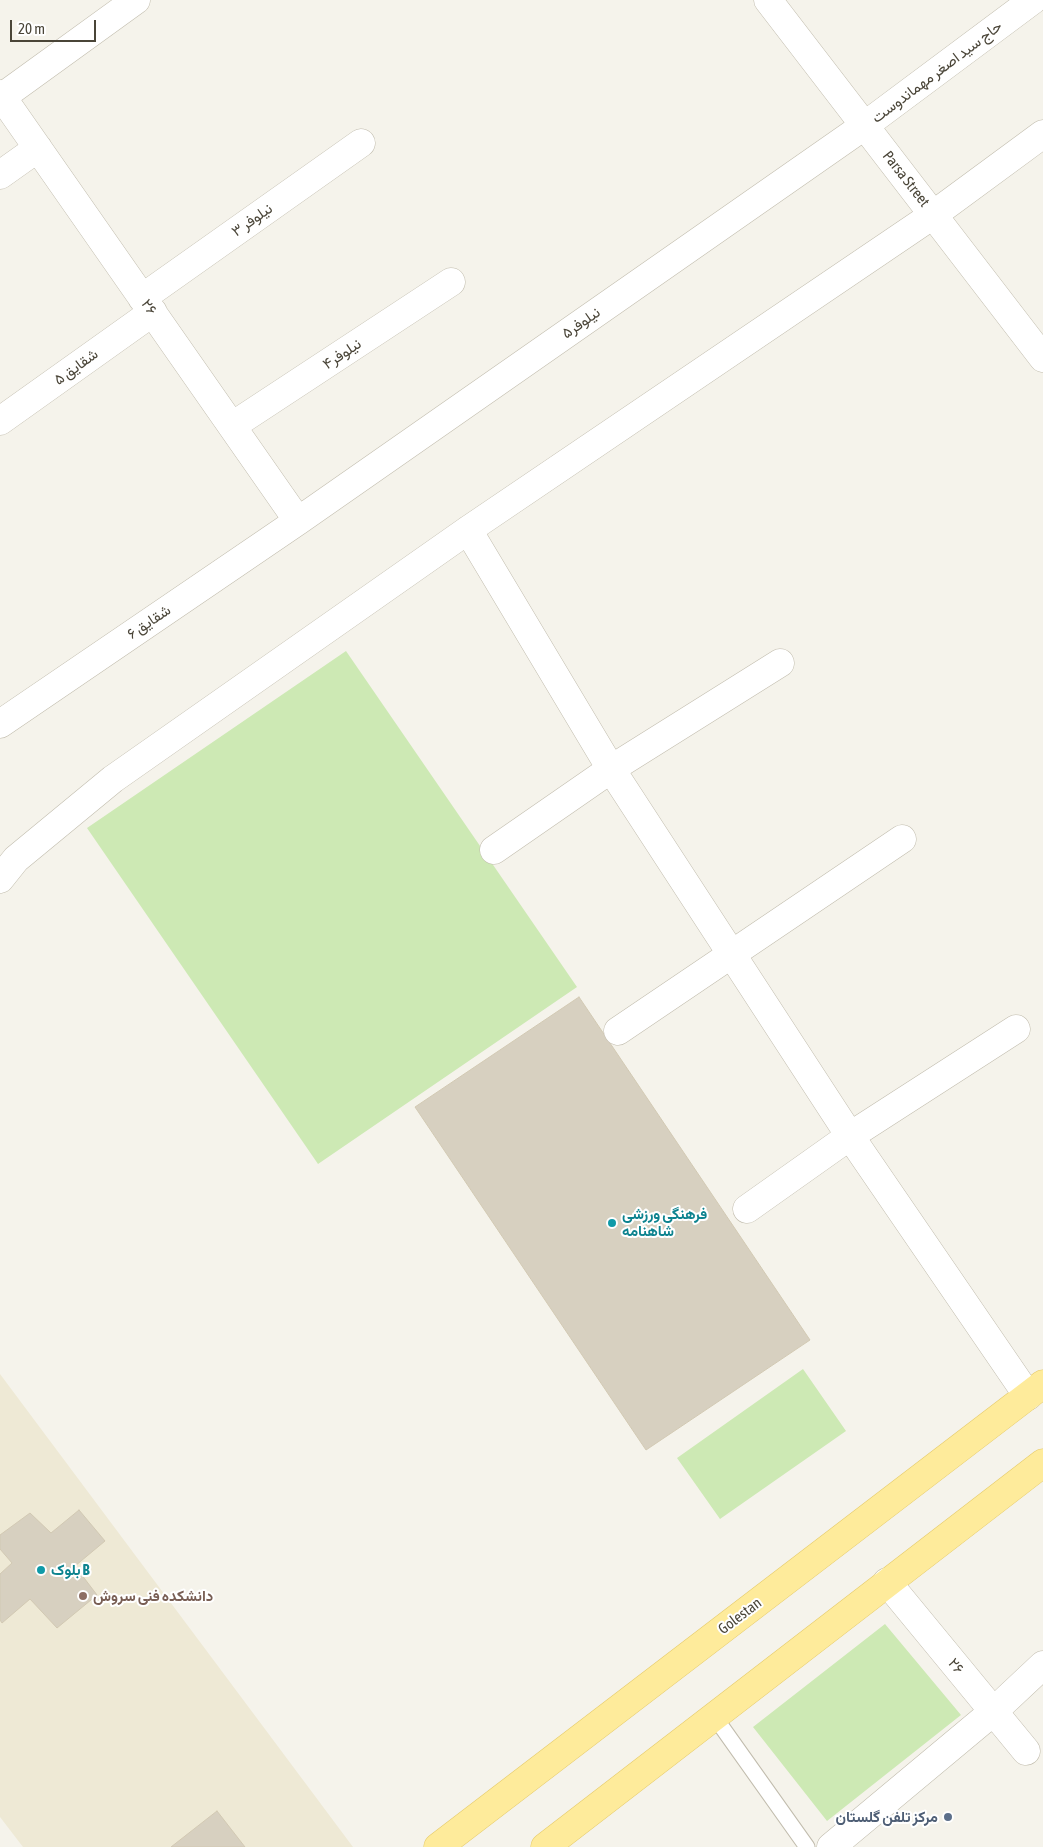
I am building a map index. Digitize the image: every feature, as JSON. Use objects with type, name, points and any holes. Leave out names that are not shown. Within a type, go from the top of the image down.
[{"type":"main road","name":"Golestan","points":[[438,1847],[1036,1390]]},
{"type":"main road","points":[[555,1844],[714,1716],[1043,1464]]},
{"type":"street","points":[[1,96],[136,0]]},
{"type":"street","name":"Parsa Street","points":[[768,0],[1043,358]]},
{"type":"street","name":"حاج سید اصغر مهماندوست","points":[[864,126],[1033,0]]},
{"type":"street","name":"۲۶","points":[[1,96],[298,520]]},
{"type":"street","name":"نیلوفر۵","points":[[298,520],[864,126]]},
{"type":"street","points":[[0,879],[16,859],[113,779],[468,530],[933,215],[1043,134]]},
{"type":"street","name":"نیلوفر ۳","points":[[148,305],[361,143]]},
{"type":"street","points":[[0,175],[38,148]]},
{"type":"street","name":"نیلوفر۴","points":[[232,426],[451,282]]},
{"type":"street","name":"شقایق ۵","points":[[0,421],[148,305]]},
{"type":"street","name":"شقایق ۶","points":[[0,724],[298,520]]},
{"type":"street","points":[[468,530],[611,768],[850,1136],[1036,1390]]},
{"type":"street","points":[[494,850],[611,768],[780,663]]},
{"type":"street","points":[[618,1031],[732,952],[902,839]]},
{"type":"street","points":[[747,1209],[850,1136],[1016,1029]]},
{"type":"street","name":"۲۶","points":[[887,1582],[1026,1751]]},
{"type":"street","points":[[831,1847],[994,1711],[1043,1665]]},
{"type":"lane","points":[[714,1716],[807,1847]]},
{"type":"shaded area","name":"دانشکده فنی سروش","points":[[0,1374],[353,1847],[23,1847],[0,1817]]},
{"type":"green space","points":[[346,651],[577,987],[318,1164],[87,828]]},
{"type":"green space","points":[[803,1369],[846,1431],[720,1519],[677,1458]]},
{"type":"green space","points":[[885,1624],[961,1715],[827,1821],[753,1727]]},
{"type":"building","name":"فرهنگی ورزشی شاهنامه","points":[[579,997],[810,1340],[646,1450],[415,1107]]},
{"type":"building","name":"بلوک B","points":[[79,1510],[105,1541],[75,1566],[97,1595],[57,1628],[30,1599],[2,1623],[0,1620],[0,1574],[12,1563],[0,1549],[0,1535],[30,1513],[51,1533]]},
{"type":"building","points":[[217,1811],[245,1847],[171,1847]]},
{"type":"place","name":"فرهنگی ورزشی شاهنامه","points":[[612,1223]]},
{"type":"place","name":"بلوک B","points":[[41,1570]]},
{"type":"place","name":"دانشکده فنی سروش","points":[[83,1596]]},
{"type":"place","name":"مرکز تلفن گلستان","points":[[948,1817]]}]
